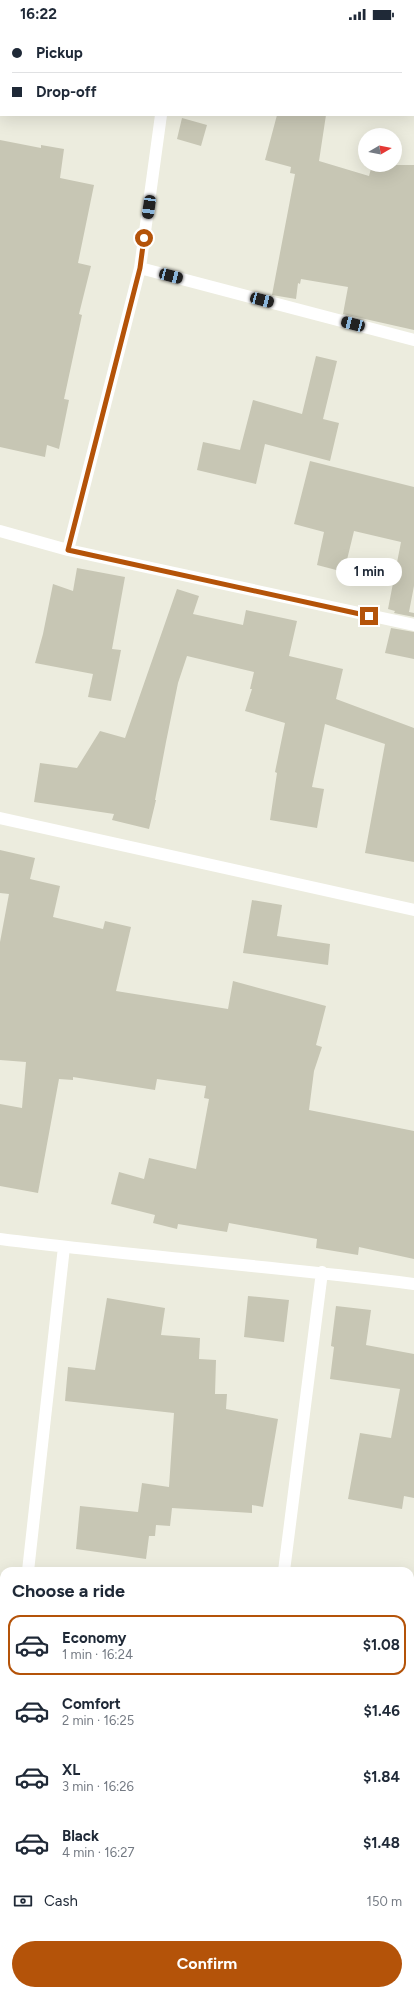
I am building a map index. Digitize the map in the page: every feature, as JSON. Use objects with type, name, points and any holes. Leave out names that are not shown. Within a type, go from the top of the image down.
[{"type":"street","points":[[68,550],[140,268],[161,116]]},
{"type":"street","points":[[140,268],[414,340]]},
{"type":"street","points":[[0,531],[68,550],[414,625]]},
{"type":"street","points":[[0,818],[414,910]]},
{"type":"street","points":[[0,1239],[64,1247],[322,1272],[414,1284]]},
{"type":"street","points":[[28,1567],[64,1247]]},
{"type":"street","points":[[285,1567],[322,1272]]},
{"type":"building","points":[[277,116],[326,116],[319,161],[369,176],[370,172],[402,172],[402,165],[414,165],[414,330],[343,314],[348,287],[301,279],[300,284],[298,283],[296,299],[272,295],[295,174],[290,173],[291,167],[265,160]]},
{"type":"building","points":[[182,118],[207,125],[201,146],[177,139]]},
{"type":"building","points":[[0,140],[41,148],[41,145],[64,149],[60,178],[94,185],[78,263],[91,266],[79,314],[82,315],[64,399],[69,400],[59,449],[47,445],[45,457],[0,447]]},
{"type":"building","points":[[316,356],[337,361],[323,419],[339,423],[330,461],[265,444],[256,484],[197,470],[203,442],[240,450],[253,400],[302,414]]},
{"type":"building","points":[[310,461],[414,487],[414,586],[409,612],[414,613],[414,617],[394,613],[395,611],[388,609],[401,542],[354,531],[344,572],[317,565],[324,532],[294,524]]},
{"type":"building","points":[[77,568],[125,577],[112,649],[121,650],[111,701],[88,697],[93,674],[35,663],[43,634],[53,584],[73,591]]},
{"type":"building","points":[[177,589],[199,596],[193,614],[243,625],[246,610],[297,621],[289,656],[343,669],[336,699],[414,728],[414,862],[365,853],[385,744],[325,724],[312,787],[324,789],[317,828],[270,820],[277,773],[275,772],[285,723],[245,711],[252,689],[250,689],[254,672],[187,656],[178,683],[156,800],[149,829],[112,820],[114,814],[34,802],[40,763],[77,768],[100,731],[125,738]]},
{"type":"building","points":[[391,628],[414,632],[414,659],[385,653]]},
{"type":"building","points":[[0,850],[35,858],[30,879],[60,886],[53,917],[103,929],[105,921],[131,927],[116,991],[228,1009],[233,981],[326,1006],[316,1045],[322,1047],[314,1071],[309,1110],[414,1131],[414,1259],[359,1247],[358,1255],[316,1248],[317,1239],[229,1223],[227,1232],[178,1224],[177,1229],[153,1223],[155,1215],[111,1204],[119,1172],[144,1179],[149,1158],[196,1169],[209,1099],[204,1098],[206,1086],[157,1079],[155,1090],[73,1077],[73,1080],[59,1079],[38,1193],[0,1186],[0,1104],[22,1108],[26,1062],[0,1060],[0,942],[9,894],[0,893]]},
{"type":"building","points":[[252,900],[282,905],[277,936],[330,944],[328,965],[243,953]]},
{"type":"building","points":[[248,1296],[289,1300],[284,1342],[244,1337]]},
{"type":"building","points":[[107,1298],[165,1308],[161,1335],[200,1338],[199,1359],[216,1360],[215,1394],[227,1394],[226,1409],[278,1419],[263,1507],[252,1505],[252,1513],[172,1508],[170,1526],[156,1525],[155,1536],[149,1536],[146,1559],[76,1549],[80,1506],[138,1512],[142,1483],[169,1487],[174,1413],[65,1401],[68,1367],[95,1370]]},
{"type":"building","points":[[336,1306],[371,1310],[366,1345],[414,1354],[414,1498],[404,1496],[402,1509],[348,1499],[360,1433],[391,1438],[400,1389],[330,1379],[334,1347],[331,1346]]},
{"type":"route","points":[[144,238],[140,268],[68,550],[369,616]]}]
